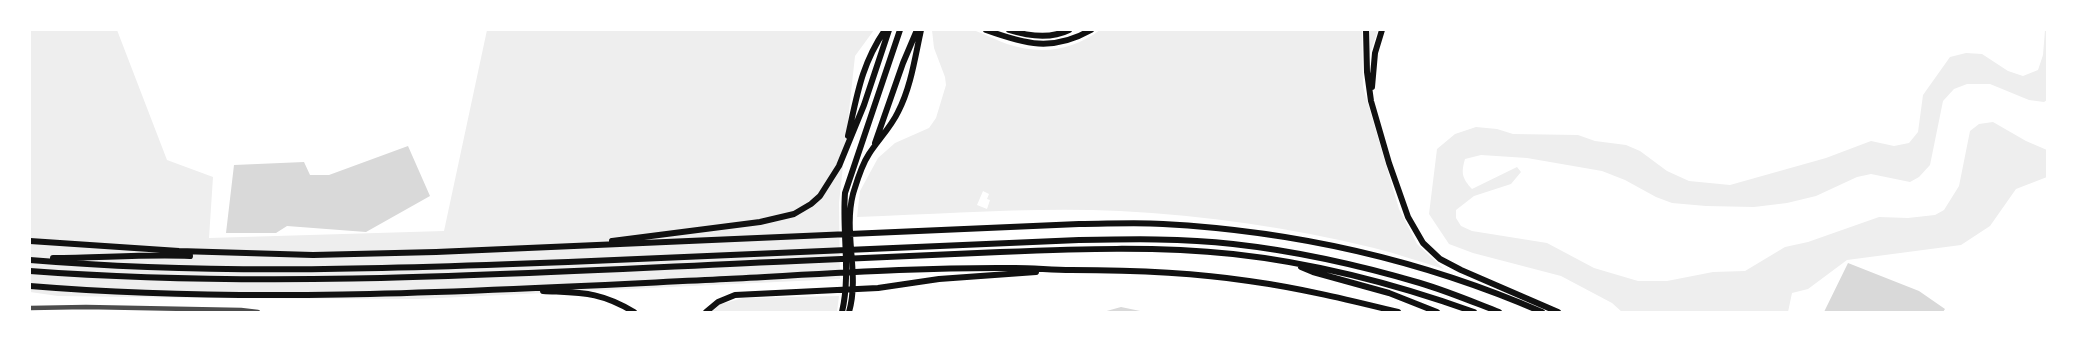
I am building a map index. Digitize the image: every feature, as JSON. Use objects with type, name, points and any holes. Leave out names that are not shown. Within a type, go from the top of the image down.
[{"type":"highway","points":[[844,153],[863,72],[871,50],[885,30]]},
{"type":"highway","points":[[573,246],[760,222],[794,214],[820,196],[839,166],[864,105],[889,30]]},
{"type":"highway","points":[[849,312],[852,285],[845,193],[900,30]]},
{"type":"highway","points":[[873,148],[900,70],[917,30]]},
{"type":"highway","points":[[842,312],[846,281],[846,216],[859,175],[873,148],[898,112],[913,67],[921,30]]},
{"type":"highway","points":[[986,30],[1020,42],[1035,44],[1051,44],[1074,38],[1091,30]]},
{"type":"highway","points":[[1008,30],[1037,36],[1060,34],[1070,30]]},
{"type":"highway","points":[[1074,38],[1084,30]]},
{"type":"highway","points":[[1366,30],[1367,72],[1371,101],[1389,162],[1408,217],[1423,242],[1440,259],[1558,312]]},
{"type":"highway","points":[[1371,101],[1374,61],[1382,30]]},
{"type":"highway","points":[[30,241],[267,255],[428,252],[1078,224],[1162,224],[1234,230],[1293,238],[1359,250],[1423,268],[1483,288],[1542,312]]},
{"type":"highway","points":[[30,259],[111,267],[312,270],[480,265],[1079,240],[1178,240],[1240,245],[1292,252],[1349,264],[1421,283],[1499,312]]},
{"type":"highway","points":[[30,271],[153,278],[326,280],[457,276],[1114,248],[1225,253],[1288,262],[1349,274],[1420,292],[1474,312]]},
{"type":"highway","points":[[30,259],[96,259],[150,255],[254,257],[267,255]]},
{"type":"highway","points":[[1288,262],[1313,272],[1390,293],[1436,312]]},
{"type":"highway","points":[[30,286],[220,295],[307,295],[514,288],[873,272],[1013,268],[1160,272],[1247,280],[1323,294],[1398,312]]},
{"type":"highway","points":[[706,312],[718,302],[735,295],[878,288],[939,279],[1070,270]]},
{"type":"highway","points":[[514,288],[590,294],[611,300],[634,312]]},
{"type":"street","points":[[30,308],[86,306],[258,312]]},
{"type":"shaded area","points":[[952,29],[972,30],[1007,44],[1044,50],[1067,47],[1078,43],[1100,30],[1362,30],[1363,87],[1399,209],[1417,244],[1444,269],[1401,255],[1311,234],[1216,219],[1152,213],[1054,210],[988,211],[857,217],[860,191],[878,158],[895,143],[929,128],[936,118],[946,85],[945,77],[934,48],[932,30]],"holes":[[[983,191],[989,194],[987,199],[990,200],[987,209],[977,205]]]},
{"type":"shaded area","points":[[30,30],[117,30],[167,160],[213,177],[209,238],[444,231],[487,30],[874,30],[855,56],[839,203],[840,279],[418,299],[58,296],[30,292]]},
{"type":"shaded area","points":[[1368,30],[1378,30],[1368,59]]},
{"type":"shaded area","points":[[2045,30],[2047,30],[2047,100],[2044,102],[2029,100],[1990,84],[1967,84],[1954,89],[1943,101],[1930,165],[1919,177],[1910,182],[1871,174],[1857,177],[1816,196],[1787,203],[1754,207],[1706,206],[1672,203],[1656,197],[1625,180],[1602,171],[1527,158],[1481,155],[1465,159],[1463,175],[1466,182],[1472,189],[1517,167],[1521,172],[1511,184],[1474,196],[1456,210],[1456,218],[1461,226],[1472,231],[1547,243],[1594,268],[1638,281],[1667,281],[1713,272],[1745,271],[1785,247],[1808,242],[1879,217],[1908,218],[1935,215],[1944,210],[1959,186],[1970,131],[1979,124],[1993,122],[2026,141],[2047,150],[2047,177],[2016,189],[1990,226],[1961,245],[1847,260],[1808,289],[1792,293],[1788,312],[1622,312],[1612,303],[1561,276],[1473,253],[1449,244],[1429,214],[1437,149],[1455,134],[1476,127],[1497,129],[1513,134],[1578,135],[1595,141],[1626,145],[1640,151],[1667,171],[1689,181],[1730,185],[1826,158],[1871,141],[1894,146],[1909,143],[1918,132],[1923,95],[1950,57],[1966,53],[1982,54],[2008,71],[2023,76],[2038,70],[2043,55]]},
{"type":"shaded area","points":[[408,146],[430,196],[366,232],[287,226],[276,233],[226,233],[234,165],[304,162],[310,175],[329,175]]},
{"type":"shaded area","points":[[1848,263],[1919,291],[1945,309],[1943,312],[1824,312]]},
{"type":"shaded area","points":[[839,296],[837,312],[711,312],[721,304],[743,298]]},
{"type":"shaded area","points":[[1121,307],[1145,312],[1103,312]]}]
